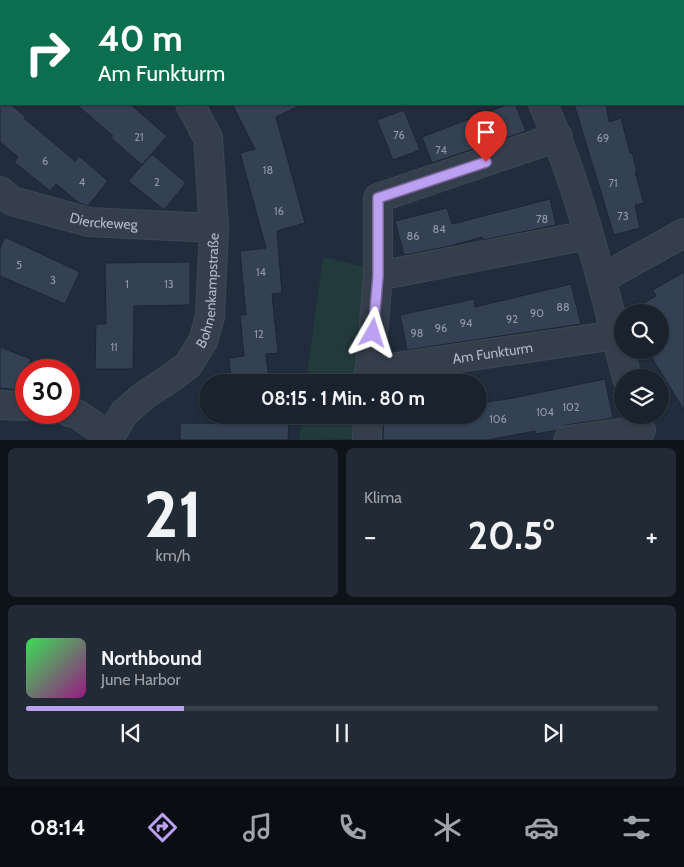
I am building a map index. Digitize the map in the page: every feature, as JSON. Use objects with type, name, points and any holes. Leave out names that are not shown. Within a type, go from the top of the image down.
[{"type":"street","name":"Bohnenkampstraße","points":[[109,438],[124,413],[145,395],[188,365],[203,341],[210,317],[214,228],[208,138],[191,105]]},
{"type":"street","points":[[543,105],[558,137],[614,327]]},
{"type":"street","name":"Am Funkturm","points":[[369,374],[378,276],[378,198],[558,137]]},
{"type":"street","name":"Dierckeweg","points":[[0,191],[12,201],[89,222],[214,228]]},
{"type":"street","points":[[601,279],[684,233]]},
{"type":"street","points":[[378,276],[588,235]]},
{"type":"street","name":"Am Funkturm","points":[[386,374],[614,334]]},
{"type":"street","points":[[0,405],[15,406]]},
{"type":"street","points":[[80,416],[109,438]]},
{"type":"street","points":[[367,440],[368,424]]},
{"type":"street","points":[[568,440],[640,428]]},
{"type":"green space","points":[[323,257],[365,267],[359,374],[307,374]]},
{"type":"green space","points":[[301,424],[357,424],[356,439],[299,440]]},
{"type":"building","points":[[0,105],[11,105],[75,161],[79,156],[108,181],[88,206],[79,203],[56,184],[50,191],[14,162],[18,157],[0,142]]},
{"type":"building","points":[[77,105],[131,105],[167,136],[142,165],[111,138],[113,136]]},
{"type":"building","points":[[233,105],[301,105],[276,117],[305,223],[277,231],[282,293],[272,294],[278,353],[266,354],[268,374],[230,374],[229,358],[244,356],[240,315],[246,315],[240,251],[266,248],[240,153],[255,149]]},
{"type":"building","points":[[506,105],[515,105],[526,131],[432,163],[422,137]]},
{"type":"building","points":[[574,105],[606,105],[609,122],[621,118],[630,153],[632,153],[637,171],[635,172],[644,203],[635,205],[640,228],[614,235]]},
{"type":"building","points":[[404,110],[420,150],[393,160],[377,120]]},
{"type":"building","points":[[152,154],[186,183],[164,210],[128,181]]},
{"type":"building","points":[[550,199],[556,225],[483,240],[482,237],[450,246],[404,255],[395,221],[447,208],[452,224]]},
{"type":"building","points":[[5,237],[80,272],[65,304],[0,276],[0,248]]},
{"type":"building","points":[[190,262],[190,305],[134,306],[133,369],[95,369],[96,324],[106,324],[105,263]]},
{"type":"building","points":[[684,272],[684,410],[669,386],[669,369],[659,369],[653,359],[669,359],[669,304],[642,304],[656,296],[653,290]]},
{"type":"building","points":[[571,284],[581,324],[407,350],[400,315],[474,299],[475,307]]},
{"type":"building","points":[[0,347],[31,359],[15,359],[15,390],[0,388]]},
{"type":"building","points":[[605,379],[613,418],[566,425],[557,430],[536,434],[535,431],[488,440],[383,440],[384,424],[487,424],[487,402]]},
{"type":"building","points":[[180,423],[289,424],[288,440],[180,440]]},
{"type":"route","points":[[373,333],[378,276],[378,198],[486,162]]}]
